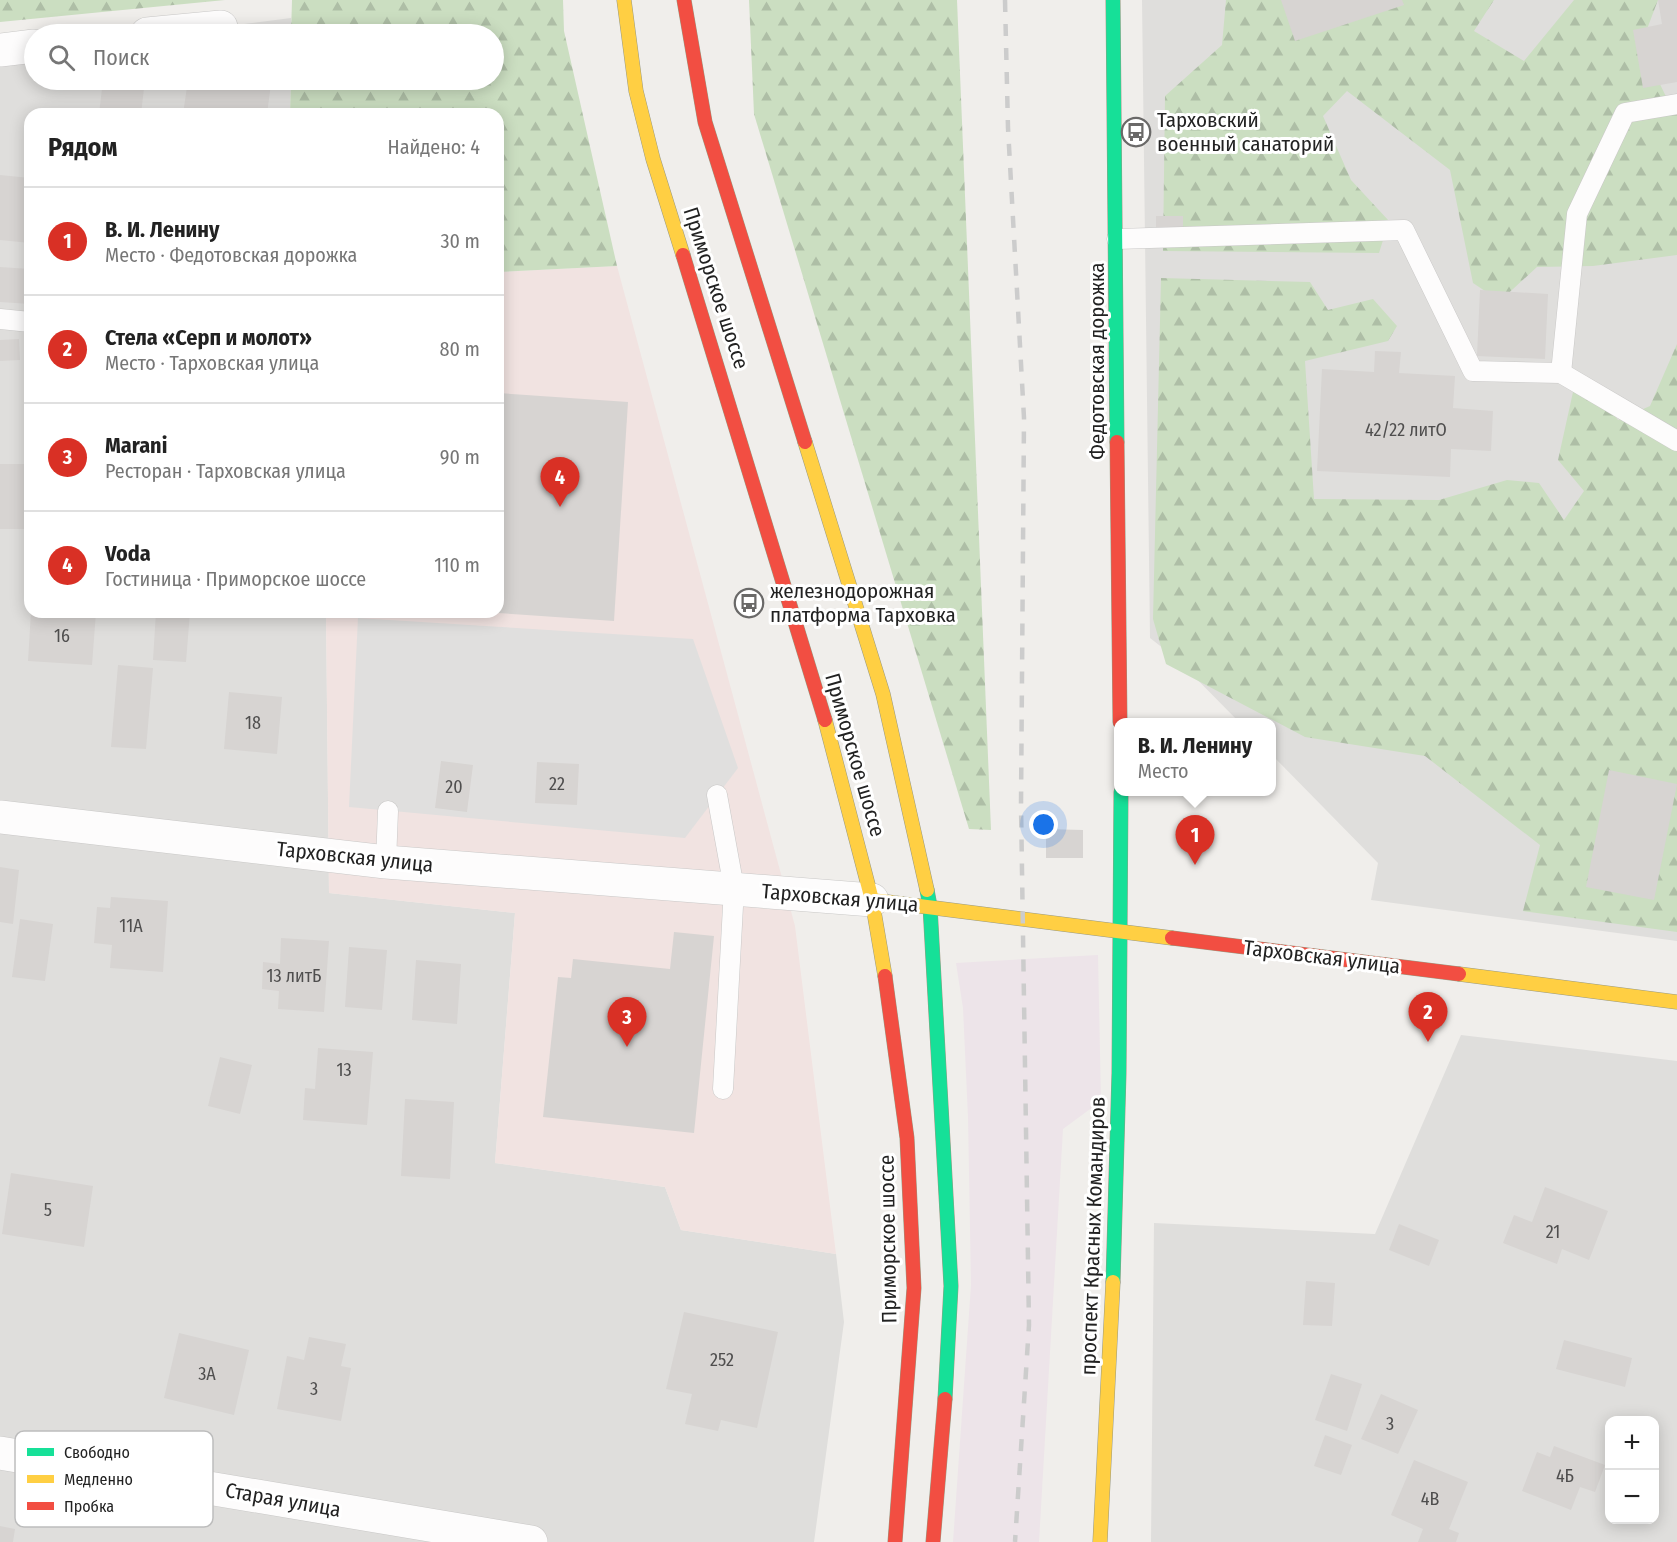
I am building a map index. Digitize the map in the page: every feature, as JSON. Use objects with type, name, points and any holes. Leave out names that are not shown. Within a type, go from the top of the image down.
[{"type":"main road","name":"Приморское шоссе","points":[[624,0],[636,91],[653,159],[710,338],[823,712],[872,900],[891,1011],[908,1138],[912,1214],[914,1288],[895,1542]]},
{"type":"main road","name":"Приморское шоссе","points":[[684,0],[705,122],[883,694],[930,906],[951,1286],[940,1481],[933,1542]]},
{"type":"main road","name":"Федотовская дорожка","points":[[1113,0],[1120,718]]},
{"type":"main road","points":[[1121,796],[1123,932]]},
{"type":"main road","name":"Тарховская улица","points":[[872,900],[1677,1002]]},
{"type":"main road","name":"проспект Красных Командиров","points":[[1100,1542],[1117,1223],[1119,1014],[1123,932]]},
{"type":"street","points":[[0,50],[24,47]]},
{"type":"street","name":"Тарховская улица","points":[[0,817],[386,862],[872,900]]},
{"type":"street","name":"Старая улица","points":[[0,1453],[15,1456]]},
{"type":"street","name":"Старая улица","points":[[213,1489],[531,1542]]},
{"type":"lane","points":[[1561,373],[1577,214],[1625,113],[1677,104]]},
{"type":"lane","points":[[1117,239],[1404,230],[1473,371],[1561,373],[1677,441]]},
{"type":"lane","points":[[0,319],[24,321]]},
{"type":"lane","points":[[717,795],[734,888],[723,1089]]},
{"type":"lane","points":[[386,862],[388,811]]},
{"type":"shaded area","points":[[1142,0],[1677,0],[1677,941],[1371,900],[1378,863],[1276,759],[1276,718],[1235,718],[1177,659],[1150,638]]},
{"type":"shaded area","points":[[291,18],[291,24],[244,24]]},
{"type":"shaded area","points":[[24,52],[24,90],[291,90],[290,108],[24,108],[24,618],[326,618],[329,893],[515,913],[495,1163],[665,1187],[681,1230],[836,1254],[844,1322],[814,1542],[0,1542],[0,56]]},
{"type":"shaded area","points":[[617,266],[795,926],[836,1254],[681,1230],[665,1187],[495,1163],[515,913],[329,893],[326,618],[504,618],[504,272]]},
{"type":"shaded area","points":[[358,618],[693,639],[738,768],[685,838],[349,807]]},
{"type":"shaded area","points":[[1098,955],[1101,1101],[1063,1129],[1039,1542],[953,1542],[971,1285],[968,1117],[963,1008],[956,963]]},
{"type":"shaded area","points":[[1461,1035],[1677,1061],[1677,1542],[1151,1542],[1154,1223],[1375,1234]]},
{"type":"green space","points":[[0,0],[225,0],[0,22]]},
{"type":"green space","points":[[292,0],[563,0],[564,31],[617,266],[504,272],[504,108],[290,108],[291,90],[504,90],[504,24],[291,24]]},
{"type":"green space","points":[[749,0],[957,0],[991,830],[969,829],[754,114]]},
{"type":"green space","points":[[1226,0],[1494,0],[1474,31],[1524,61],[1574,0],[1658,0],[1641,45],[1673,111],[1677,111],[1677,255],[1593,266],[1537,267],[1500,301],[1473,283],[1450,170],[1347,91],[1323,116],[1351,180],[1389,221],[1379,253],[1163,251],[1165,96],[1222,45]]},
{"type":"green space","points":[[1161,278],[1310,282],[1328,310],[1373,299],[1397,326],[1388,341],[1305,361],[1314,499],[1439,500],[1507,480],[1539,483],[1564,520],[1584,491],[1558,460],[1573,392],[1595,390],[1618,420],[1650,406],[1677,344],[1677,932],[1523,911],[1540,845],[1425,756],[1305,737],[1276,722],[1276,718],[1269,718],[1166,664],[1153,619]]},
{"type":"building","points":[[1281,0],[1402,0],[1404,5],[1295,41]]},
{"type":"building","points":[[1658,0],[1677,0],[1677,82],[1643,88],[1633,30],[1662,24]]},
{"type":"building","points":[[102,90],[144,90],[142,108],[100,108]]},
{"type":"building","points":[[187,90],[270,90],[268,108],[184,108]]},
{"type":"building","points":[[0,175],[24,177],[24,242],[0,240]]},
{"type":"building","points":[[1156,216],[1183,216],[1183,233],[1156,233]]},
{"type":"building","points":[[0,267],[24,269],[24,304],[0,302]]},
{"type":"building","points":[[1480,290],[1548,294],[1545,359],[1477,356]]},
{"type":"building","points":[[19,339],[20,360],[0,361],[0,340]]},
{"type":"building","points":[[1375,351],[1401,352],[1399,373],[1455,376],[1453,408],[1493,411],[1491,451],[1451,449],[1450,477],[1317,471],[1322,369],[1374,372]]},
{"type":"building","points":[[504,393],[628,402],[614,621],[504,613]]},
{"type":"building","points":[[0,464],[24,464],[24,529],[0,529]]},
{"type":"building","points":[[31,618],[96,618],[92,665],[28,661]]},
{"type":"building","points":[[156,618],[190,618],[186,662],[153,660]]},
{"type":"building","points":[[118,665],[153,668],[146,749],[111,747]]},
{"type":"building","points":[[229,692],[282,697],[277,754],[224,749]]},
{"type":"building","points":[[441,761],[473,765],[467,812],[435,808]]},
{"type":"building","points":[[537,762],[579,764],[577,805],[535,803]]},
{"type":"building","points":[[1609,770],[1677,784],[1654,900],[1586,887]]},
{"type":"building","points":[[1046,829],[1083,830],[1083,858],[1046,858]]},
{"type":"building","points":[[0,867],[19,870],[13,924],[0,922]]},
{"type":"building","points":[[111,897],[168,901],[163,972],[110,968],[112,945],[94,943],[97,907],[110,908]]},
{"type":"building","points":[[20,919],[53,924],[45,981],[12,977]]},
{"type":"building","points":[[674,932],[714,936],[694,1133],[543,1117],[558,977],[571,978],[573,959],[670,969]]},
{"type":"building","points":[[281,938],[329,941],[324,1012],[278,1009],[279,991],[262,989],[263,962],[280,964]]},
{"type":"building","points":[[349,947],[387,950],[382,1010],[345,1007]]},
{"type":"building","points":[[416,960],[461,964],[457,1024],[412,1020]]},
{"type":"building","points":[[318,1048],[373,1052],[367,1125],[303,1120],[305,1088],[315,1089]]},
{"type":"building","points":[[220,1057],[252,1065],[240,1114],[208,1106]]},
{"type":"building","points":[[405,1099],[454,1102],[450,1179],[401,1176]]},
{"type":"building","points":[[11,1173],[93,1186],[84,1247],[2,1234]]},
{"type":"building","points":[[1545,1187],[1608,1211],[1589,1260],[1562,1249],[1557,1264],[1503,1243],[1514,1215],[1532,1222]]},
{"type":"building","points":[[1399,1224],[1439,1240],[1429,1266],[1389,1250]]},
{"type":"building","points":[[1306,1281],[1335,1283],[1332,1326],[1303,1325]]},
{"type":"building","points":[[684,1312],[778,1332],[757,1428],[721,1420],[718,1431],[685,1424],[692,1394],[666,1389]]},
{"type":"building","points":[[179,1333],[249,1350],[234,1415],[164,1398]]},
{"type":"building","points":[[309,1337],[346,1344],[341,1366],[351,1368],[341,1421],[277,1409],[287,1356],[304,1360]]},
{"type":"building","points":[[1564,1340],[1632,1358],[1625,1387],[1556,1369]]},
{"type":"building","points":[[1331,1374],[1362,1384],[1347,1431],[1315,1420]]},
{"type":"building","points":[[1381,1394],[1418,1410],[1398,1454],[1361,1439]]},
{"type":"building","points":[[1325,1435],[1352,1445],[1341,1475],[1314,1466]]},
{"type":"building","points":[[1554,1446],[1605,1465],[1595,1492],[1580,1487],[1571,1510],[1522,1491],[1537,1452],[1550,1457]]},
{"type":"building","points":[[1414,1460],[1468,1482],[1449,1529],[1459,1533],[1456,1542],[1418,1542],[1423,1529],[1391,1515]]},
{"type":"building","points":[[0,1526],[15,1529],[13,1542],[0,1542]]},
{"type":"railway","points":[[1005,0],[1008,128],[1024,418],[1021,805],[1029,1325],[1015,1542]]},
{"type":"traffic: fast","points":[[1113,0],[1117,442]]},
{"type":"traffic: fast","points":[[1113,1282],[1119,1073],[1121,796]]},
{"type":"traffic: fast","points":[[927,890],[930,906],[951,1286],[945,1399]]},
{"type":"traffic: slow","points":[[624,0],[636,91],[653,159],[683,255]]},
{"type":"traffic: slow","points":[[805,442],[883,694],[927,890]]},
{"type":"traffic: slow","points":[[825,720],[872,900],[885,976]]},
{"type":"traffic: slow","points":[[872,900],[1172,938]]},
{"type":"traffic: slow","points":[[1459,974],[1677,1002]]},
{"type":"traffic: slow","points":[[1100,1542],[1113,1282]]},
{"type":"traffic: jam","points":[[684,0],[705,122],[805,442]]},
{"type":"traffic: jam","points":[[683,255],[825,720]]},
{"type":"traffic: jam","points":[[1117,442],[1120,718]]},
{"type":"traffic: jam","points":[[1172,938],[1459,974]]},
{"type":"traffic: jam","points":[[885,976],[907,1138],[914,1288],[895,1542]]},
{"type":"traffic: jam","points":[[933,1542],[945,1399]]},
{"type":"place","name":"Тарховский военный санаторий","points":[[1136,132]]},
{"type":"place","name":"Voda","points":[[560,507]]},
{"type":"place","name":"железнодорожная платформа Тарховка","points":[[749,603]]},
{"type":"place","name":"В. И. Ленину","points":[[1195,865]]},
{"type":"place","name":"Стела «Серп и молот»","points":[[1428,1042]]},
{"type":"place","name":"Marani","points":[[627,1047]]}]
